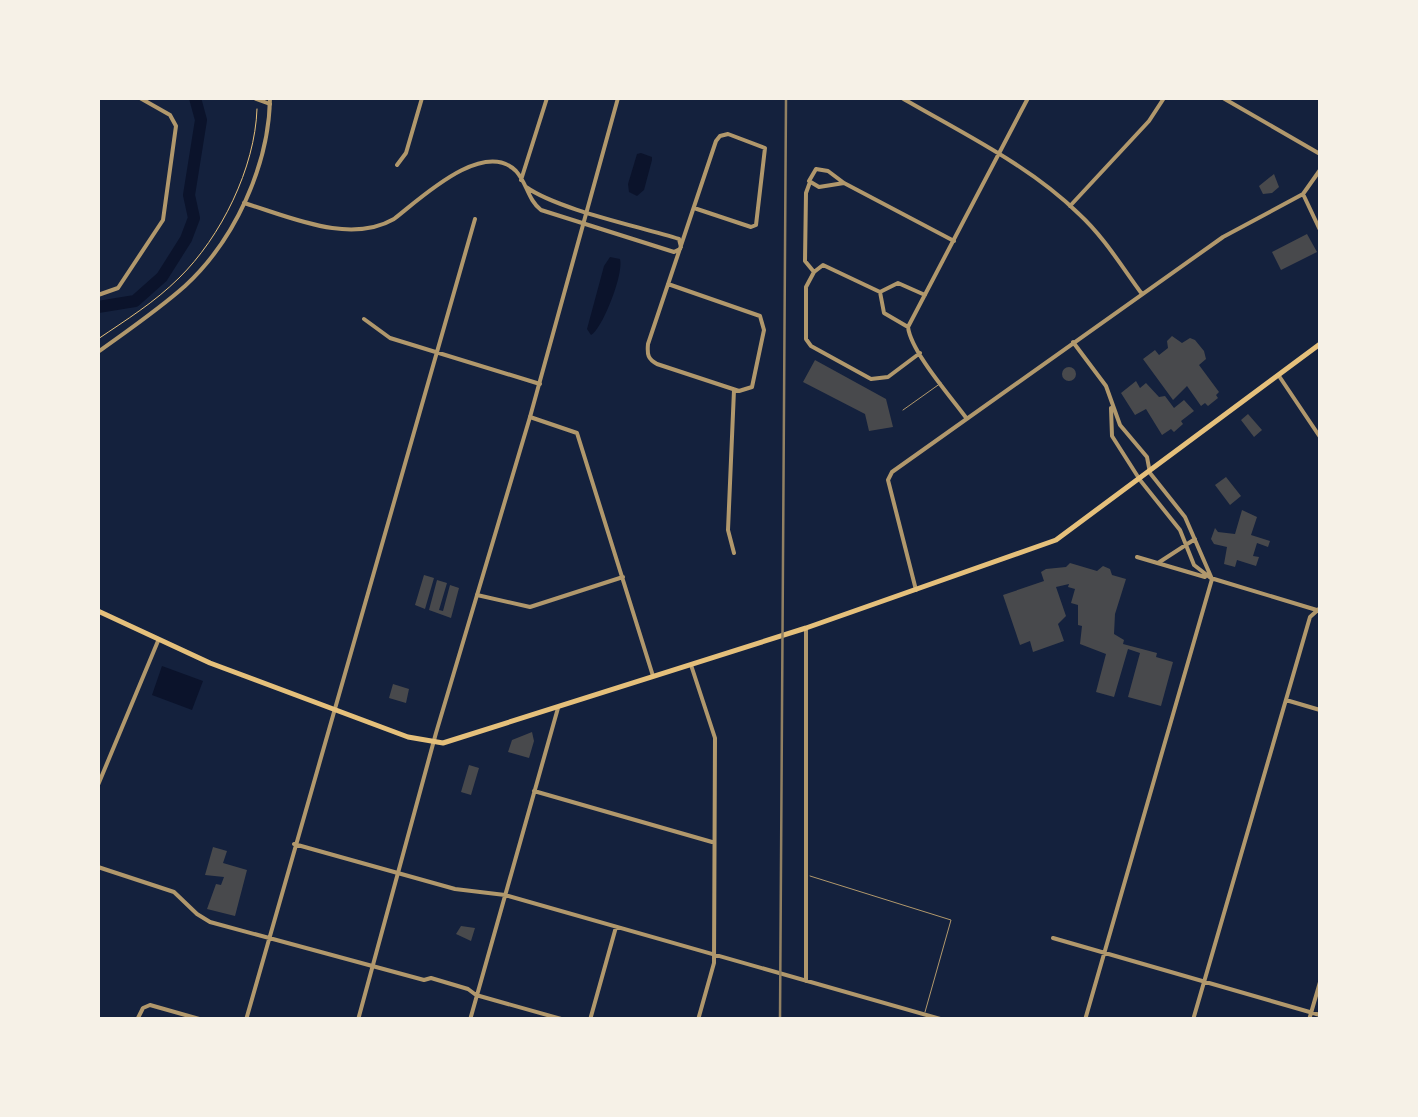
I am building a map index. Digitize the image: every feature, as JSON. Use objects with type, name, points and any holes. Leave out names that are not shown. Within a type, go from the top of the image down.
[{"type":"main road","points":[[98,611],[158,641],[333,710],[433,744],[806,628],[1069,533],[1320,344]]},
{"type":"street","points":[[98,295],[118,288],[158,232],[166,210],[176,126],[170,115],[140,98]]},
{"type":"street","points":[[98,352],[188,283],[220,244],[244,203],[260,158],[270,101],[255,98]]},
{"type":"street","points":[[397,165],[406,152],[422,98]]},
{"type":"street","points":[[521,180],[546,99],[538,98]]},
{"type":"street","points":[[358,1020],[618,98]]},
{"type":"street","points":[[902,98],[998,154],[1070,206],[1092,227],[1142,294]]},
{"type":"street","points":[[967,419],[920,353],[908,327],[1028,98]]},
{"type":"street","points":[[1070,206],[1150,120],[1164,98]]},
{"type":"street","points":[[1223,98],[1320,154]]},
{"type":"street","points":[[668,284],[760,316],[764,330],[752,387],[746,392],[650,360],[648,344],[668,284],[681,248],[694,208],[720,136],[728,134],[765,148],[756,225],[694,208]]},
{"type":"street","points":[[244,203],[299,220],[359,229],[384,224],[470,166],[496,162],[512,168],[531,201],[541,210],[674,252],[681,248]]},
{"type":"street","points":[[814,272],[805,261],[806,193],[816,168],[954,240]]},
{"type":"street","points":[[916,590],[888,480],[892,472],[1223,237],[1303,194],[1320,170]]},
{"type":"street","points":[[810,182],[819,187],[844,183]]},
{"type":"street","points":[[526,187],[538,195],[680,239],[681,248]]},
{"type":"street","points":[[1303,194],[1320,230]]},
{"type":"street","points":[[246,1020],[475,218]]},
{"type":"street","points":[[880,292],[823,265],[806,287],[806,339],[811,346],[871,379],[888,377],[920,353]]},
{"type":"street","points":[[880,292],[898,283],[924,295]]},
{"type":"street","points":[[880,292],[884,313],[908,327]]},
{"type":"street","points":[[364,319],[378,332],[540,384]]},
{"type":"street","points":[[1073,342],[1099,376],[1120,424],[1147,456],[1150,473],[1186,516],[1212,579],[1085,1020]]},
{"type":"street","points":[[1278,376],[1320,437]]},
{"type":"street","points":[[734,390],[728,530],[734,553]]},
{"type":"street","points":[[1112,404],[1112,436],[1140,480],[1180,530],[1194,565],[1212,579]]},
{"type":"street","points":[[530,417],[576,431],[654,677]]},
{"type":"street","points":[[1158,563],[1195,538]]},
{"type":"street","points":[[1137,557],[1320,610]]},
{"type":"street","points":[[476,595],[530,608],[622,578]]},
{"type":"street","points":[[1194,1020],[1310,617],[1320,610]]},
{"type":"street","points":[[806,628],[806,980]]},
{"type":"street","points":[[98,785],[158,641]]},
{"type":"street","points":[[691,665],[715,738],[714,955],[698,1020]]},
{"type":"street","points":[[1286,700],[1320,710]]},
{"type":"street","points":[[470,1020],[558,708]]},
{"type":"street","points":[[534,792],[714,843]]},
{"type":"street","points":[[294,844],[456,888],[505,895],[944,1020]]},
{"type":"street","points":[[98,867],[174,892],[210,922],[449,984],[564,1020]]},
{"type":"street","points":[[590,1020],[616,927]]},
{"type":"street","points":[[1053,938],[1320,1015]]},
{"type":"street","points":[[1310,1020],[1320,982]]},
{"type":"street","points":[[137,1020],[145,1006],[203,1020]]},
{"type":"lane","points":[[903,410],[942,383]]},
{"type":"lane","points":[[807,876],[950,920],[924,1014]]},
{"type":"path","points":[[98,340],[180,278],[213,234],[249,159],[255,98]]},
{"type":"water","points":[[637,154],[652,160],[644,190],[637,196],[629,192],[628,184]]},
{"type":"water","points":[[610,257],[620,259],[619,276],[607,312],[591,335],[587,329]]},
{"type":"water","points":[[162,666],[203,681],[192,710],[152,695]]},
{"type":"building","points":[[1274,174],[1279,187],[1263,194],[1259,186]]},
{"type":"building","points":[[1307,234],[1317,252],[1281,270],[1272,252]]},
{"type":"building","points":[[1172,336],[1182,343],[1190,338],[1195,340],[1204,351],[1206,359],[1199,365],[1219,392],[1208,406],[1201,406],[1187,386],[1173,400],[1143,359],[1155,350],[1159,355],[1168,348],[1167,341]]},
{"type":"building","points":[[815,360],[886,399],[893,427],[869,431],[865,414],[803,382]]},
{"type":"building","points":[[1069,367],[1076,374],[1069,381],[1062,374]]},
{"type":"building","points":[[1136,381],[1140,388],[1146,383],[1159,397],[1165,396],[1174,408],[1184,400],[1194,411],[1174,432],[1171,429],[1162,435],[1146,409],[1135,415],[1121,393]]},
{"type":"building","points":[[1248,414],[1262,430],[1254,437],[1241,420]]},
{"type":"building","points":[[1226,477],[1241,496],[1230,505],[1215,485]]},
{"type":"building","points":[[1242,510],[1257,517],[1251,535],[1270,541],[1268,547],[1257,543],[1253,556],[1259,557],[1256,566],[1237,560],[1235,567],[1224,564],[1227,547],[1214,544],[1211,539],[1215,528],[1235,534]]},
{"type":"building","points":[[1070,563],[1097,571],[1103,566],[1112,575],[1126,579],[1115,614],[1114,634],[1124,640],[1123,644],[1157,653],[1156,657],[1173,662],[1161,706],[1128,697],[1140,653],[1128,649],[1114,697],[1096,692],[1106,654],[1080,644],[1082,626],[1078,625],[1078,605],[1071,603],[1075,589],[1069,584],[1056,587],[1066,616],[1058,624],[1064,641],[1033,652],[1030,641],[1020,645],[1003,595],[1044,581],[1041,572]]},
{"type":"building","points":[[424,575],[434,578],[425,609],[415,605]]},
{"type":"building","points":[[437,580],[447,583],[439,610],[443,611],[450,585],[459,588],[451,618],[429,610]]},
{"type":"building","points":[[393,684],[409,689],[406,703],[389,698]]},
{"type":"building","points":[[532,732],[534,741],[529,758],[508,752],[512,740]]},
{"type":"building","points":[[469,765],[479,768],[471,795],[461,792]]},
{"type":"building","points":[[213,847],[227,851],[223,863],[247,870],[235,916],[207,909],[216,884],[221,885],[224,877],[205,875]]},
{"type":"building","points":[[461,926],[475,928],[471,941],[456,934]]},
{"type":"waterway","points":[[98,307],[135,301],[162,277],[186,239],[194,218],[189,195],[201,120],[195,98]]},
{"type":"railway","points":[[780,1020],[786,98]]}]
